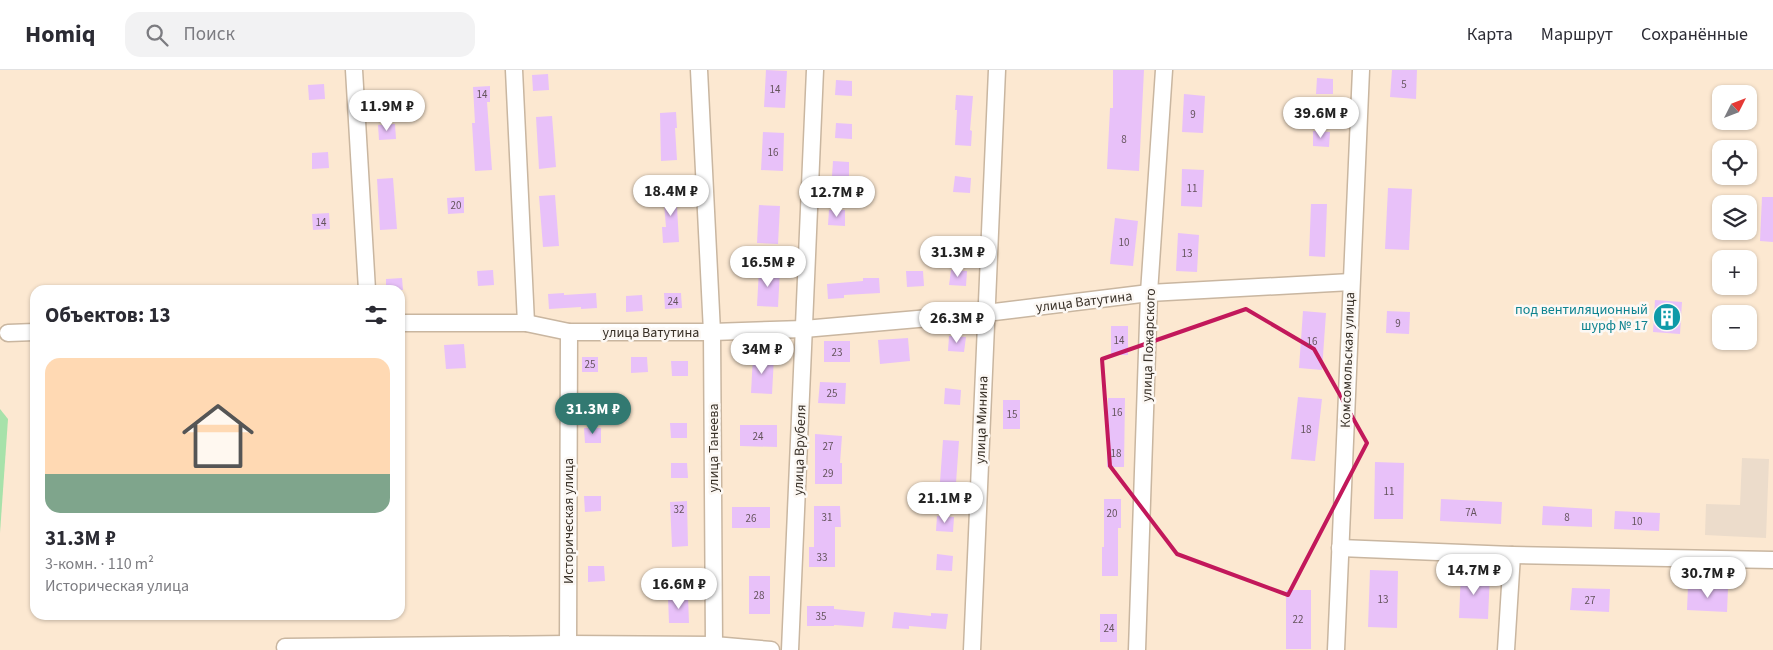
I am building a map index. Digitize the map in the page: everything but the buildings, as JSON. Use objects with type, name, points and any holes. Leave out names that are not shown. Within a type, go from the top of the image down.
[{"type":"street","points":[[354,70],[367,285]]},
{"type":"street","points":[[514,70],[526,323]]},
{"type":"street","name":"улица Танеева","points":[[699,70],[712,332],[714,646]]},
{"type":"street","name":"улица Врубеля","points":[[790,650],[815,70]]},
{"type":"street","name":"улица Минина","points":[[972,650],[997,70]]},
{"type":"street","name":"улица Пожарского","points":[[1137,650],[1150,293],[1164,70]]},
{"type":"street","name":"Комсомольская улица","points":[[1336,650],[1361,70]]},
{"type":"street","name":"улица Ватутина","points":[[405,323],[526,323],[569,332],[712,332],[804,328],[986,314],[1150,293],[1351,282]]},
{"type":"street","points":[[8,333],[30,332]]},
{"type":"street","name":"Историческая улица","points":[[568,647],[569,332]]},
{"type":"street","points":[[1340,548],[1512,555],[1773,560]]},
{"type":"street","points":[[1506,650],[1512,555]]},
{"type":"street","points":[[284,647],[714,646],[771,650]]},
{"type":"highlighted area","points":[[1246,309],[1314,349],[1367,443],[1288,595],[1177,554],[1110,466],[1102,359]]},
{"type":"shaded area","points":[[1742,458],[1769,459],[1766,538],[1705,535],[1706,504],[1740,505]]},
{"type":"green space","points":[[0,409],[8,419],[0,533]]},
{"type":"place","name":"под вентиляционный шурф № 17","points":[[1667,317]]}]
